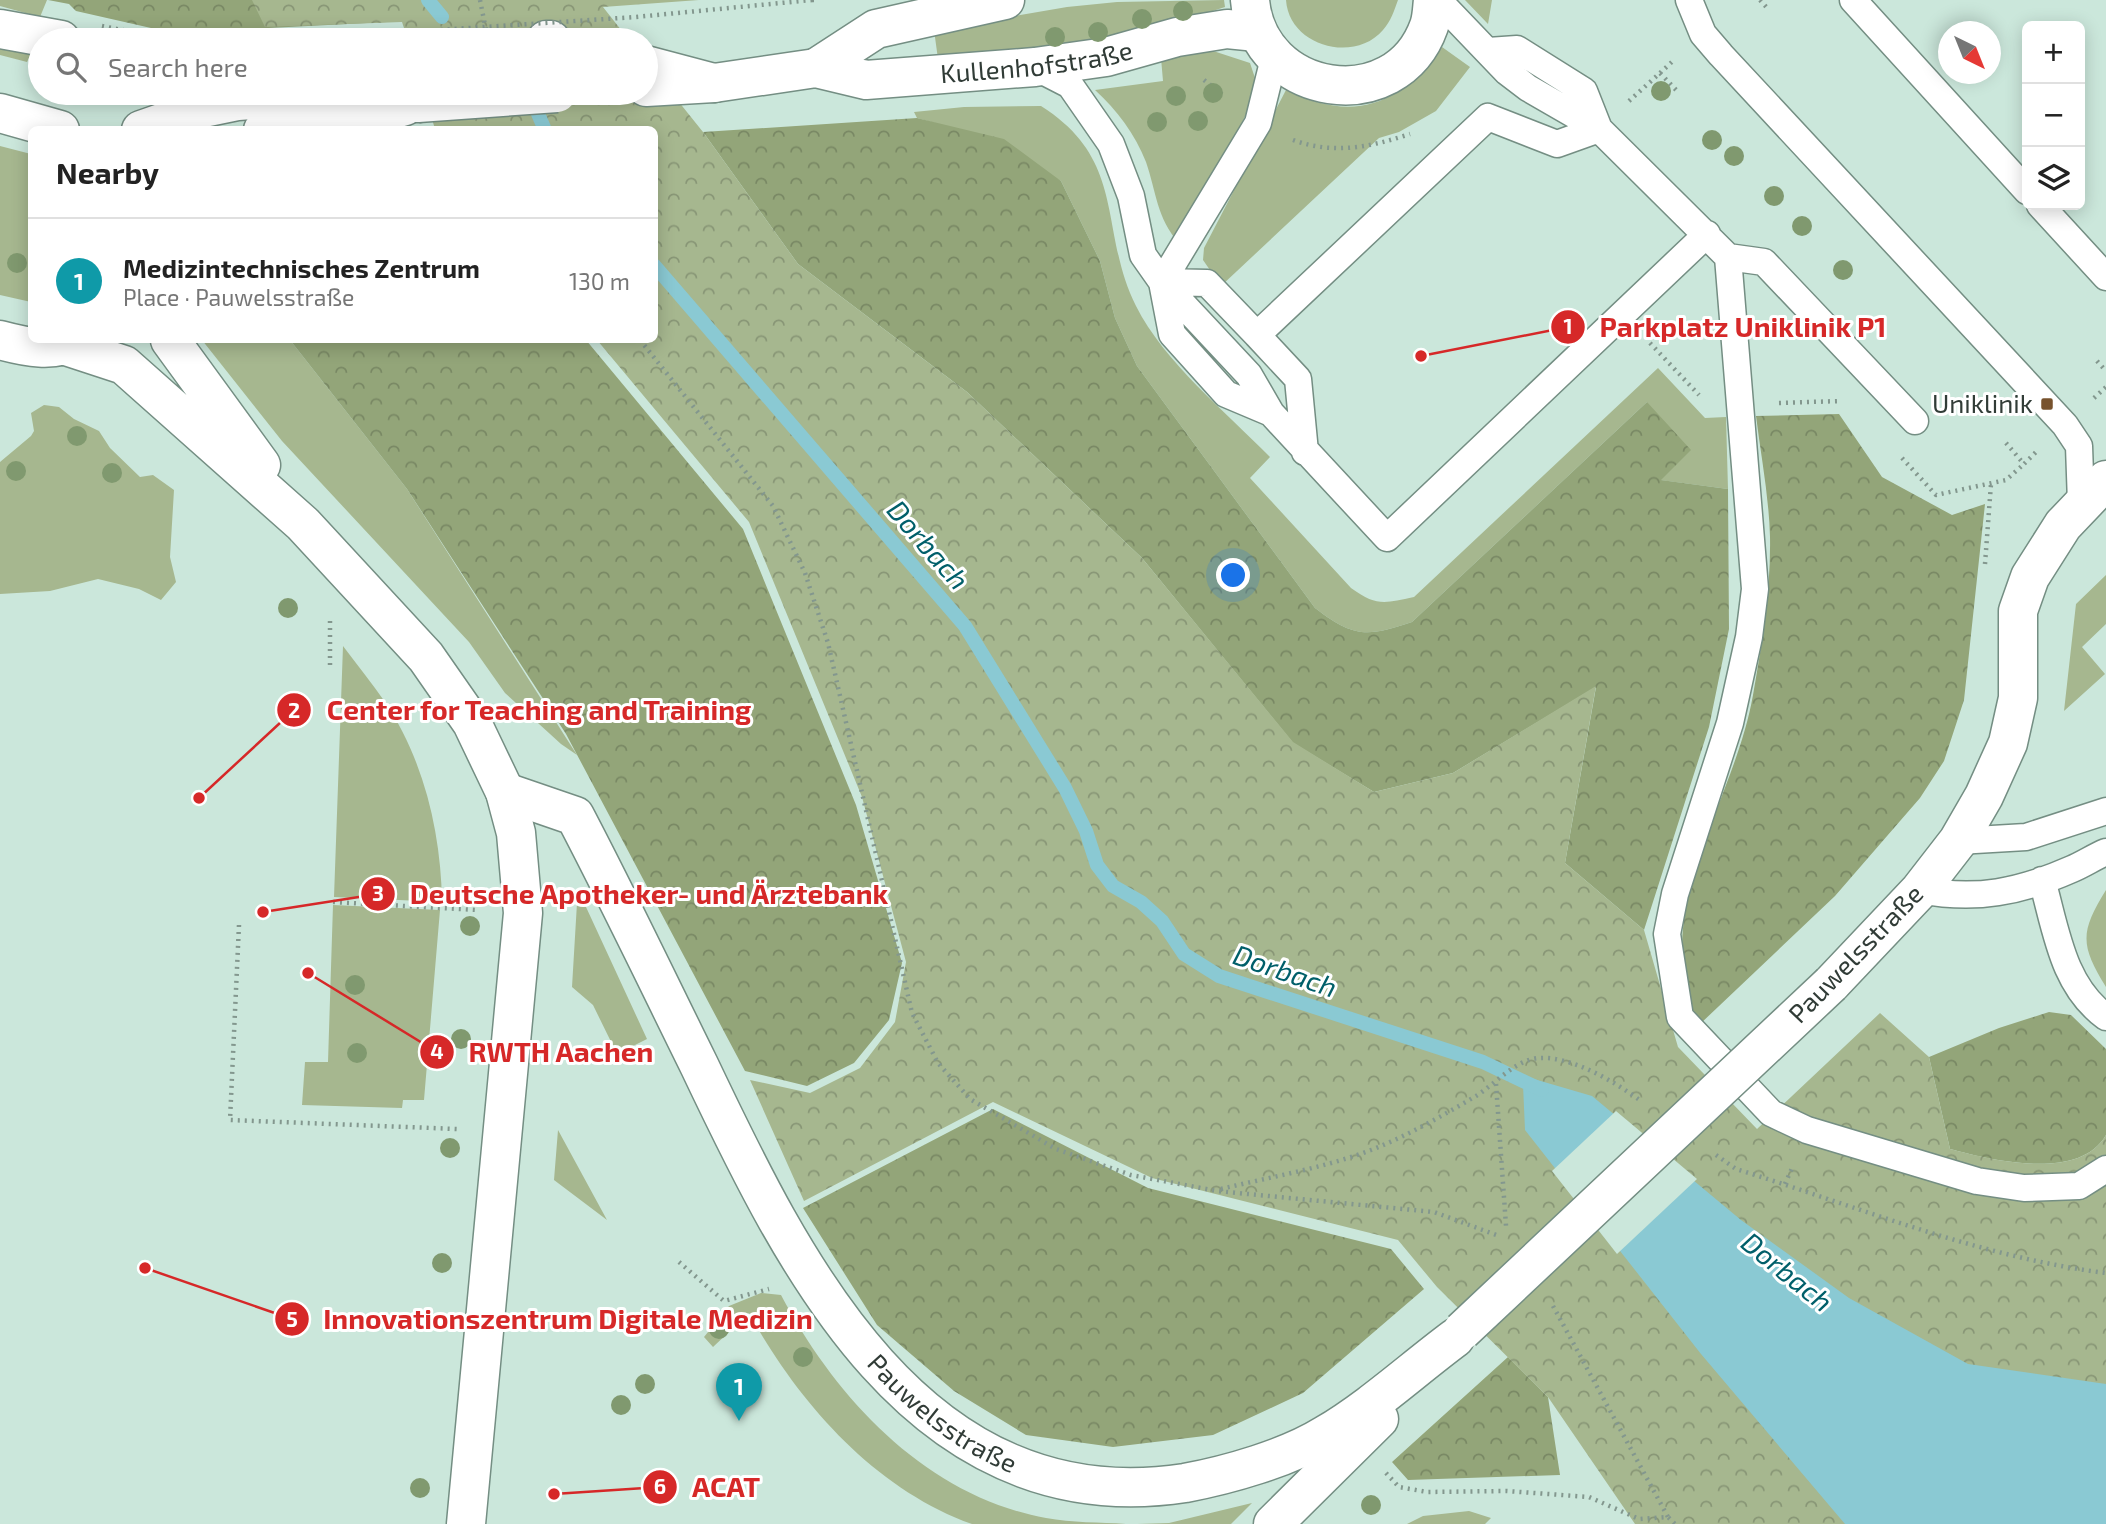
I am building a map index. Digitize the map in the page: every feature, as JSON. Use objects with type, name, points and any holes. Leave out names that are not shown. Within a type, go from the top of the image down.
[{"type":"main road","name":"Kullenhofstraße","points":[[816,68],[876,29],[1005,0]]},
{"type":"main road","points":[[1260,30],[1298,76],[1328,86],[1360,85],[1389,74],[1413,54],[1429,27],[1436,0]]},
{"type":"main road","points":[[0,29],[28,34]]},
{"type":"main road","name":"Kullenhofstraße","points":[[658,86],[714,83],[816,68],[866,80],[1035,67],[1107,57],[1177,37],[1227,29],[1260,30]]},
{"type":"main road","points":[[658,68],[714,83]]},
{"type":"main road","points":[[152,126],[219,105]]},
{"type":"main road","points":[[262,105],[297,111]]},
{"type":"main road","points":[[270,126],[297,111],[315,105]]},
{"type":"main road","points":[[0,113],[46,126]]},
{"type":"main road","points":[[0,340],[28,348],[72,343],[124,365],[303,524],[426,657],[472,723],[505,792],[516,833],[523,913],[466,1524]]},
{"type":"main road","points":[[172,343],[303,524]]},
{"type":"main road","name":"Pauwelsstraße","points":[[1273,1524],[1358,1441],[1458,1334],[1831,984],[1920,890],[1958,841],[1984,796],[2008,743],[2018,698],[2018,611],[2030,577],[2063,525],[2094,492]]},
{"type":"main road","name":"Pauwelsstraße","points":[[505,792],[575,816],[622,905],[729,1130],[807,1272],[863,1354],[954,1437],[998,1463],[1042,1480],[1097,1488],[1145,1491],[1203,1480],[1261,1462],[1324,1436],[1458,1334]]},
{"type":"lane","points":[[1436,0],[1528,88],[1600,129],[1728,257],[1755,589],[1749,637],[1730,723],[1675,894],[1667,934],[1680,1017],[1771,1112],[1807,1130],[1977,1181],[2024,1188],[2080,1186],[2106,1169]]},
{"type":"lane","points":[[1689,0],[1703,34],[1721,55],[2066,425],[2079,446],[2094,492]]},
{"type":"lane","points":[[1853,0],[2022,186]]},
{"type":"lane","points":[[1162,282],[1258,123],[1260,30]]},
{"type":"lane","points":[[1035,67],[1070,85],[1111,144],[1131,196],[1143,255],[1162,282],[1249,375],[1271,414],[1387,538],[1625,315],[1707,234]]},
{"type":"lane","points":[[1257,335],[1488,117],[1557,144],[1600,129]]},
{"type":"lane","points":[[2045,210],[2106,277]]},
{"type":"lane","points":[[1728,257],[1764,262],[1915,421]]},
{"type":"lane","points":[[1162,282],[1207,283],[1298,379],[1306,452]]},
{"type":"lane","points":[[1958,841],[2026,837],[2106,811]]},
{"type":"lane","points":[[1920,890],[1952,896],[1995,895],[2042,880],[2106,852]]},
{"type":"lane","points":[[2042,880],[2073,982],[2089,1005],[2106,1017]]},
{"type":"path","points":[[480,0],[486,28]]},
{"type":"path","points":[[470,28],[636,17],[813,0]]},
{"type":"path","points":[[1760,0],[1769,10]]},
{"type":"path","points":[[99,25],[114,28]]},
{"type":"path","points":[[1600,129],[1660,73],[1679,93]]},
{"type":"path","points":[[1285,137],[1305,144],[1339,149],[1369,147],[1421,127]]},
{"type":"path","points":[[1625,315],[1710,407],[1741,404]]},
{"type":"path","points":[[642,343],[773,506],[805,573],[828,643],[912,1013],[938,1063],[970,1099],[1056,1149],[1131,1175],[1217,1191],[1434,1212],[1487,1230],[1507,1240],[1496,1084]]},
{"type":"path","points":[[2097,361],[2106,371]]},
{"type":"path","points":[[330,620],[330,665]]},
{"type":"path","points":[[334,902],[523,913]]},
{"type":"path","points":[[239,925],[230,1120],[502,1131]]},
{"type":"path","points":[[1217,1191],[1371,1150],[1444,1115],[1496,1084],[1521,1063],[1536,1058],[1553,1059],[1586,1070],[1634,1096]]},
{"type":"path","points":[[1737,1169],[2020,1258],[2106,1273]]},
{"type":"path","points":[[679,1262],[724,1301],[761,1289],[777,1289],[807,1272]]},
{"type":"path","points":[[1549,1300],[1668,1517],[1675,1524]]},
{"type":"path","points":[[1358,1441],[1399,1486],[1427,1492],[1507,1491],[1589,1497],[1638,1521],[1668,1517]]},
{"type":"green space","points":[[0,0],[47,0],[40,17],[0,6]]},
{"type":"green space","points":[[48,0],[463,0],[466,18],[271,28],[151,28],[76,11],[69,4]]},
{"type":"green space","points":[[252,0],[699,0],[603,7],[620,28],[404,28],[402,22],[265,27]]},
{"type":"green space","points":[[1224,0],[1225,7],[1154,30],[1094,42],[938,59],[934,30],[1067,7],[1117,2]]},
{"type":"green space","points":[[1286,0],[1398,0],[1386,27],[1371,40],[1340,48],[1310,39],[1298,29],[1290,16]]},
{"type":"green space","points":[[1465,0],[1492,0],[1488,24]]},
{"type":"green space","points":[[0,36],[28,45],[27,62],[0,55]]},
{"type":"green space","points":[[1442,47],[1470,67],[1436,111],[1399,132],[1379,138],[1221,286],[1203,260],[1204,248],[1286,90],[1333,106],[1373,103],[1392,95],[1409,83]]},
{"type":"green space","points":[[1204,48],[1250,63],[1256,81],[1252,103],[1179,243],[1166,224],[1146,162],[1131,132],[1095,90],[1163,81],[1161,58]]},
{"type":"green space","points":[[658,76],[703,132],[798,264],[967,392],[1142,558],[1293,742],[1374,792],[1453,773],[1596,686],[1565,863],[1644,930],[1678,1047],[1757,1129],[1880,1013],[1929,1057],[1950,1149],[2011,1162],[2056,1163],[2076,1159],[2093,1150],[2106,1135],[2106,1524],[1635,1524],[1548,1397],[1437,1287],[1398,1240],[1152,1178],[993,1102],[804,1201],[750,1080],[810,1093],[860,1068],[895,1022],[906,962],[862,797],[749,522],[600,343],[658,343],[658,126],[434,126],[428,105],[658,105]]},
{"type":"green space","points":[[1041,106],[1069,127],[1087,150],[1099,173],[1125,278],[1148,327],[1179,367],[1270,457],[1250,478],[1351,588],[1360,594],[1381,602],[1414,597],[1658,368],[1705,418],[1726,417],[1728,489],[1660,480],[1647,402],[1412,622],[1372,632],[1351,630],[1340,625],[1315,608],[1137,366],[1115,318],[1100,261],[1061,181],[960,130],[917,118],[914,112],[964,107]]},
{"type":"green space","points":[[917,118],[1004,139],[1061,181],[1100,261],[1115,318],[1137,366],[1315,608],[1340,625],[1351,630],[1372,632],[1412,622],[1647,402],[1691,450],[1661,480],[1728,489],[1729,629],[1709,727],[1644,930],[1565,863],[1596,687],[1453,773],[1374,792],[1293,743],[1142,558],[967,392],[798,264],[703,132]]},
{"type":"green space","points":[[0,146],[28,153],[28,301],[0,295]]},
{"type":"green space","points":[[204,343],[292,343],[407,489],[577,755],[561,744],[505,693],[469,642],[282,441]]},
{"type":"green space","points":[[292,343],[588,343],[743,529],[856,805],[902,963],[889,1020],[854,1063],[807,1086],[745,1071],[566,734],[407,489]]},
{"type":"green space","points":[[44,405],[59,407],[74,419],[99,431],[110,448],[140,477],[153,475],[174,490],[170,557],[176,582],[161,600],[139,589],[98,579],[50,591],[0,594],[0,462],[31,436],[34,431],[31,413]]},
{"type":"green space","points":[[1839,414],[1882,477],[1952,515],[1985,504],[1964,700],[1944,761],[1920,798],[1835,896],[1699,1025],[1685,982],[1682,940],[1688,899],[1699,859],[1743,737],[1753,695],[1767,596],[1769,522],[1756,416]]},
{"type":"green space","points":[[2106,575],[2106,624],[2082,647],[2105,674],[2064,711],[2076,604]]},
{"type":"green space","points":[[343,646],[399,724],[420,773],[434,824],[442,902],[334,897]]},
{"type":"green space","points":[[2106,890],[2106,987],[2091,960],[2087,939],[2091,917]]},
{"type":"green space","points":[[577,903],[586,907],[647,1039],[617,1054],[593,1005],[572,987]]},
{"type":"green space","points":[[333,905],[440,910],[424,1100],[403,1100],[402,1108],[302,1105],[305,1062],[328,1062]]},
{"type":"green space","points":[[2049,1012],[2071,1015],[2106,1049],[2106,1135],[2093,1150],[2076,1159],[2056,1163],[2010,1162],[1950,1149],[1929,1057],[1999,1028]]},
{"type":"green space","points":[[993,1109],[1148,1188],[1391,1249],[1424,1289],[1303,1393],[1213,1435],[1113,1447],[1026,1435],[954,1391],[877,1325],[803,1208]]},
{"type":"green space","points":[[558,1130],[607,1220],[554,1180]]},
{"type":"green space","points":[[761,1293],[781,1295],[803,1334],[857,1405],[889,1437],[924,1465],[962,1488],[1002,1506],[1056,1520],[1126,1524],[972,1524],[936,1509],[903,1489],[842,1439],[815,1410],[791,1379],[749,1313],[713,1347],[704,1337],[729,1306]]},
{"type":"green space","points":[[1508,1357],[1548,1397],[1560,1475],[1408,1480],[1392,1462]]},
{"type":"green space","points":[[1252,1503],[1231,1524],[1137,1524],[1169,1523]]},
{"type":"green space","points":[[1469,1511],[1491,1518],[1485,1524],[1407,1524],[1423,1516]]},
{"type":"water","points":[[1527,1077],[1592,1096],[1741,1220],[1849,1298],[1968,1364],[2106,1384],[2106,1524],[1845,1524],[1701,1354],[1525,1130],[1523,1085]]},
{"type":"pier","points":[[1616,1111],[1697,1179],[1617,1254],[1552,1171]]},
{"type":"waterway","name":"Dorbach","points":[[428,0],[442,17]]},
{"type":"waterway","name":"Dorbach","points":[[536,109],[543,126]]},
{"type":"waterway","name":"Dorbach","points":[[658,270],[965,626],[1065,788],[1086,831],[1097,865],[1113,886],[1141,902],[1162,921],[1184,954],[1219,976],[1483,1062],[1542,1090]]},
{"type":"place","name":"Parkplatz Uniklinik P1","points":[[1421,356]]},
{"type":"place","name":"Uniklinik","points":[[2047,404]]},
{"type":"place","name":"Center for Teaching and Training","points":[[199,798]]},
{"type":"place","name":"Deutsche Apotheker- und Ärztebank","points":[[263,912]]},
{"type":"place","name":"RWTH Aachen","points":[[308,973]]},
{"type":"place","name":"Innovationszentrum Digitale Medizin","points":[[145,1268]]},
{"type":"place","name":"Medizintechnisches Zentrum","points":[[739,1421]]},
{"type":"place","name":"ACAT","points":[[554,1494]]}]
